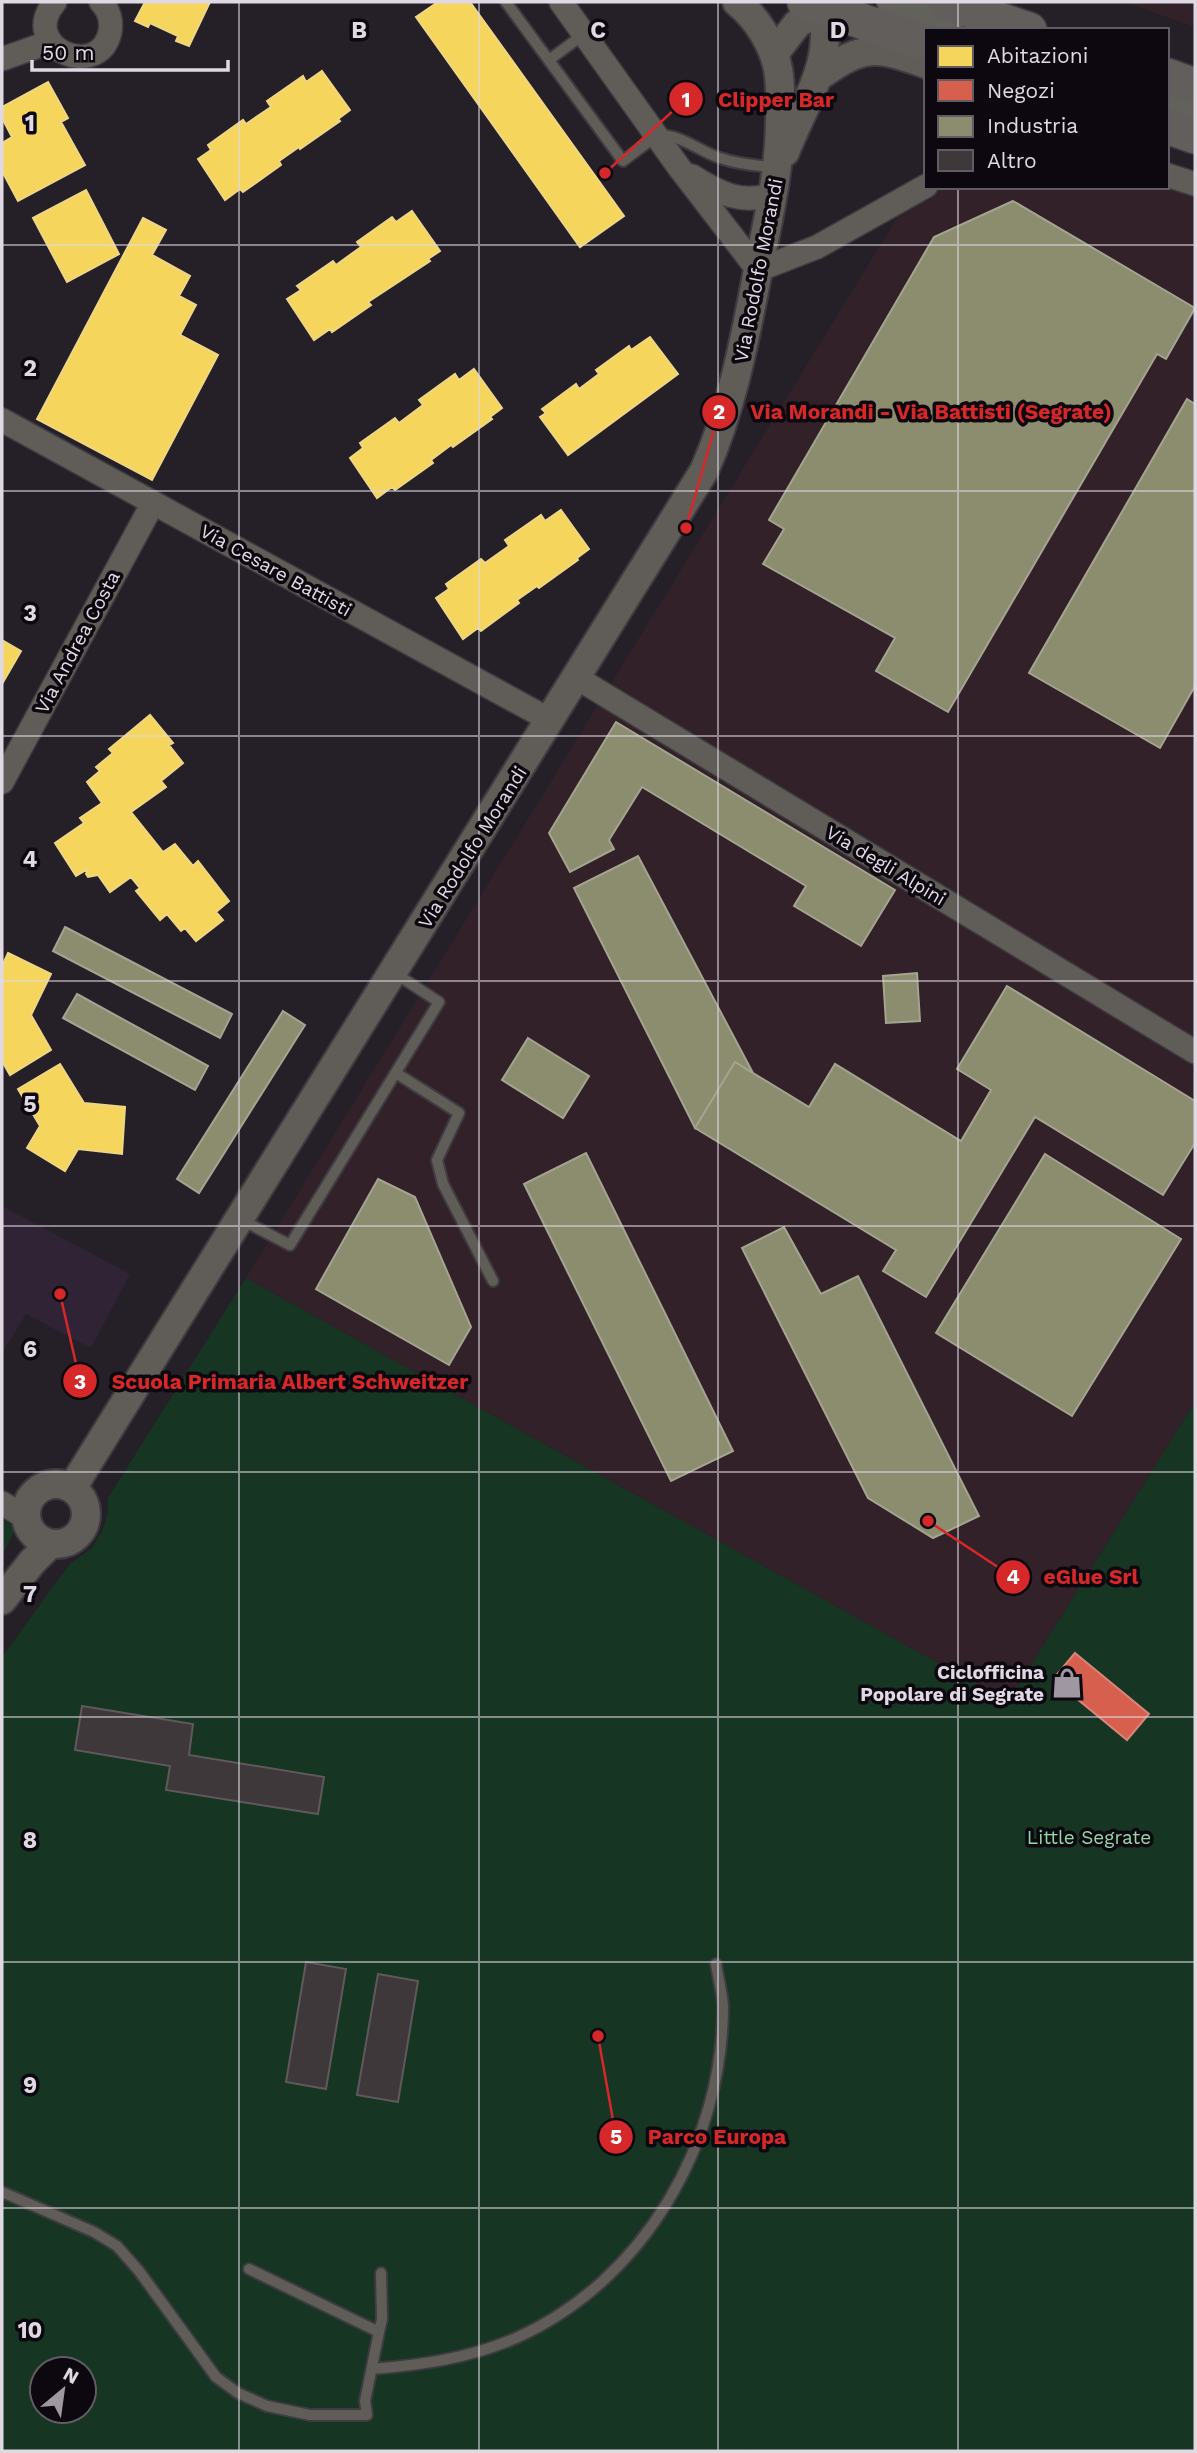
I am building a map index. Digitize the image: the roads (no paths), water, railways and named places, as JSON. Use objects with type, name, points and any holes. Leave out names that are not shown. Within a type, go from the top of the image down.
[{"type":"main road","points":[[893,2],[943,14],[957,5],[1023,28]]},
{"type":"main road","points":[[822,3],[924,42]]},
{"type":"main road","points":[[1169,77],[1195,86]]},
{"type":"main road","points":[[1169,108],[1195,116]]},
{"type":"main road","points":[[1169,127],[1195,136]]},
{"type":"street","points":[[55,2],[50,8],[45,25],[50,42],[57,50],[77,57],[96,52],[109,36],[109,15],[101,2]]},
{"type":"street","points":[[561,2],[678,166],[758,270],[817,247],[924,187]]},
{"type":"street","name":"Via Rodolfo Morandi","points":[[72,1488],[692,494],[710,459],[734,387],[776,181],[781,93],[774,54],[757,23],[737,2]]},
{"type":"street","points":[[774,54],[797,24],[822,3]]},
{"type":"street","name":"Via Rodolfo Morandi","points":[[776,181],[819,76],[827,35],[822,3]]},
{"type":"street","points":[[2,60],[50,42]]},
{"type":"street","points":[[819,76],[849,57],[874,50],[924,63]]},
{"type":"street","points":[[678,166],[716,191],[741,199],[759,199],[776,181]]},
{"type":"street","points":[[1169,176],[1195,184]]},
{"type":"street","name":"Via Cesare Battisti","points":[[2,420],[550,720]]},
{"type":"street","name":"Via Andrea Costa","points":[[2,782],[153,503]]},
{"type":"street","name":"Via degli Alpini","points":[[577,678],[1195,1052]]},
{"type":"street","points":[[2,1503],[35,1530],[68,1542],[77,1536],[87,1515],[85,1503],[72,1488],[56,1483],[38,1489],[29,1500],[35,1530],[2,1598]]},
{"type":"lane","points":[[506,2],[622,161],[656,136],[673,137],[776,181]]},
{"type":"lane","points":[[549,60],[584,34]]},
{"type":"lane","points":[[240,1219],[290,1245],[439,1002],[393,972]]},
{"type":"lane","points":[[396,1073],[459,1113],[437,1160],[443,1184],[492,1281]]},
{"type":"lane","points":[[372,2369],[419,2365],[466,2356],[517,2337],[561,2313],[621,2262],[640,2242],[678,2184],[700,2136],[712,2099],[721,2050],[722,2014],[716,1964]]},
{"type":"lane","points":[[2,2192],[93,2232],[117,2246],[139,2271],[216,2377],[238,2393],[267,2406],[310,2415],[367,2415],[365,2401],[382,2319],[381,2273]]},
{"type":"lane","points":[[249,2269],[379,2332]]},
{"type":"place","name":"Clipper Bar","points":[[605,173]]},
{"type":"place","name":"Via Morandi - Via Battisti (Segrate)","points":[[686,528]]},
{"type":"place","name":"Scuola Primaria Albert Schweitzer","points":[[60,1294]]},
{"type":"place","name":"eGlue Srl","points":[[928,1521]]},
{"type":"place","name":"Ciclofficina Popolare di Segrate","points":[[1067,1683]]},
{"type":"place","name":"Parco Europa","points":[[598,2036]]},
{"type":"park label","name":"Little Segrate","points":[[1089,1837]]}]
